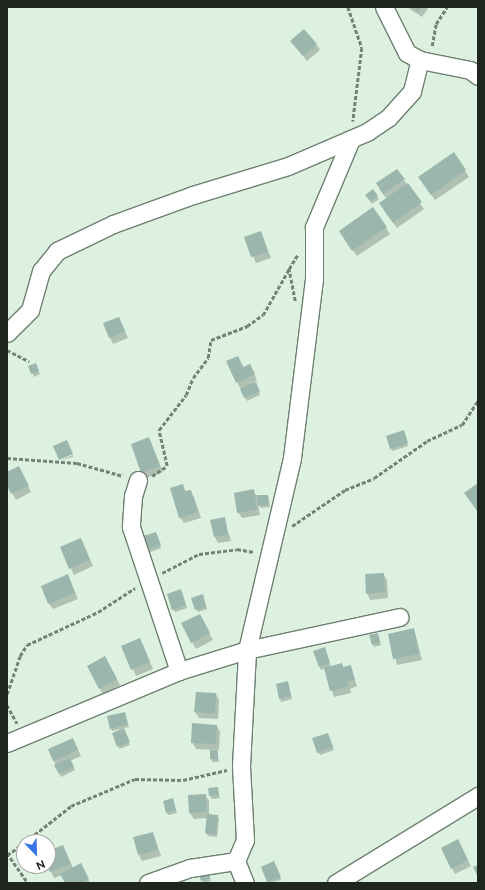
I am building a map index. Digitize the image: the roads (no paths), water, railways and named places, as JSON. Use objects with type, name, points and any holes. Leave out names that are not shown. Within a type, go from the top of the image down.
[{"type":"street","points":[[384,7],[407,53],[425,60],[470,70],[478,76]]},
{"type":"street","points":[[7,334],[30,310],[41,271],[57,251],[113,224],[193,195],[288,166],[351,139],[388,118],[396,110],[412,91],[425,60]]},
{"type":"street","points":[[245,883],[236,861],[245,840],[241,766],[247,650],[285,493],[300,400],[301,369],[314,280],[314,228],[351,139]]},
{"type":"street","points":[[138,480],[133,496],[131,526],[150,579],[179,670]]},
{"type":"street","points":[[7,743],[23,734],[179,670],[247,650],[399,617]]},
{"type":"street","points":[[336,883],[478,796]]},
{"type":"street","points":[[148,883],[190,868],[236,861]]}]
